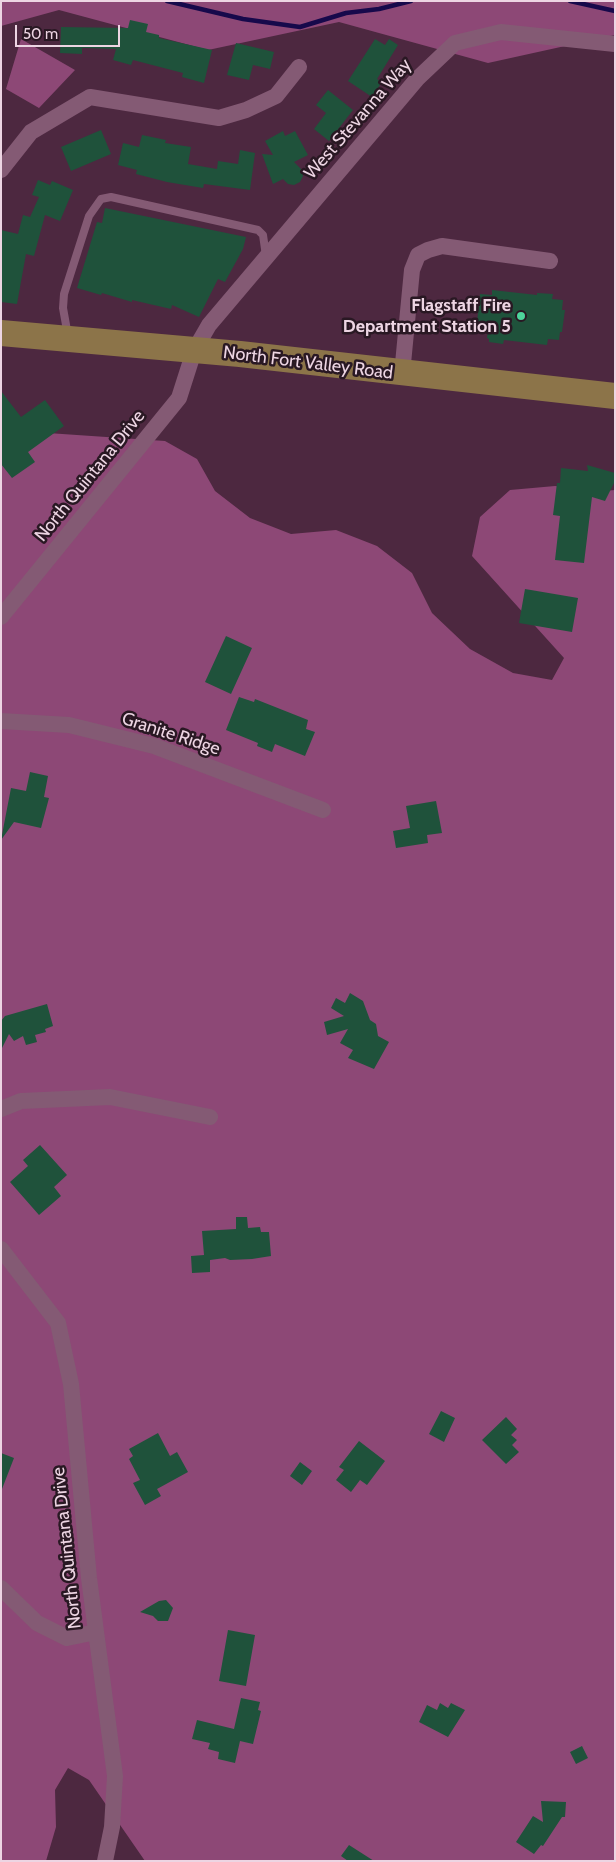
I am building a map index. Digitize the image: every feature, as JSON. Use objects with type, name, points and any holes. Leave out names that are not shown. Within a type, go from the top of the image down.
[{"type":"main road","name":"North Fort Valley Road","points":[[1,332],[615,396]]},
{"type":"street","name":"West Stevanna Way","points":[[194,351],[209,325],[266,257],[417,79],[455,43],[501,32],[615,44]]},
{"type":"street","points":[[1,170],[31,132],[90,96],[219,118],[246,110],[276,96],[299,67]]},
{"type":"street","points":[[402,374],[412,270],[418,255],[442,246],[550,261]]},
{"type":"street","name":"North Quintana Drive","points":[[1,617],[179,398],[194,351]]},
{"type":"street","name":"Granite Ridge","points":[[1,721],[69,725],[154,746],[323,810]]},
{"type":"street","points":[[1,1108],[21,1101],[110,1097],[210,1117]]},
{"type":"street","name":"North Quintana Drive","points":[[1,1249],[58,1323],[71,1384],[96,1632],[115,1776],[112,1827],[105,1861]]},
{"type":"street","points":[[1,1588],[36,1623],[67,1638],[96,1632]]},
{"type":"lane","points":[[68,338],[63,308],[64,294],[89,216],[102,199],[111,197],[258,230],[263,235],[266,257]]},
{"type":"shaded area","points":[[1,1],[615,1],[615,35],[488,63],[339,22],[208,50],[59,10],[1,26]]},
{"type":"shaded area","points":[[21,39],[75,70],[39,108],[6,89]]},
{"type":"shaded area","points":[[33,432],[165,441],[197,459],[215,491],[250,518],[291,534],[336,530],[377,546],[412,573],[432,613],[470,649],[513,673],[552,680],[564,658],[472,556],[480,517],[510,490],[555,486],[603,491],[615,490],[615,1861],[145,1861],[89,1780],[68,1768],[55,1790],[56,1827],[46,1861],[1,1861],[1,439]]},
{"type":"building","points":[[130,20],[148,24],[146,32],[159,35],[159,38],[212,50],[204,83],[182,77],[183,73],[133,60],[131,65],[113,60],[116,49],[82,48],[82,54],[60,53],[61,27],[128,28]]},
{"type":"building","points":[[375,39],[385,45],[389,39],[398,45],[377,79],[382,82],[372,97],[348,81]]},
{"type":"building","points":[[236,43],[274,52],[270,69],[253,65],[249,80],[227,75]]},
{"type":"building","points":[[328,90],[353,110],[329,141],[314,129],[326,113],[316,105]]},
{"type":"building","points":[[101,130],[111,154],[71,171],[61,147]]},
{"type":"building","points":[[283,131],[285,136],[295,131],[308,155],[294,162],[302,170],[303,176],[300,182],[294,185],[288,184],[283,179],[273,184],[262,154],[273,155],[265,141]]},
{"type":"building","points":[[142,135],[166,140],[165,143],[191,147],[188,164],[217,169],[218,161],[238,164],[240,150],[255,153],[250,190],[204,184],[203,188],[167,182],[136,174],[137,170],[118,165],[123,143],[139,147]]},
{"type":"building","points":[[38,180],[50,185],[52,181],[73,190],[60,221],[45,215],[34,256],[26,254],[17,304],[1,302],[1,230],[18,234],[23,215],[30,217],[39,197],[32,195]]},
{"type":"building","points":[[105,208],[246,237],[243,249],[225,282],[218,279],[199,317],[172,305],[171,309],[132,300],[132,302],[77,288],[97,222],[102,223]]},
{"type":"building","name":"Flagstaff Fire Department Station 5","points":[[492,290],[537,295],[537,293],[553,294],[552,299],[563,300],[562,310],[565,310],[559,340],[548,339],[547,345],[504,340],[503,344],[489,342],[487,338],[489,324],[477,322],[480,294],[492,295]]},
{"type":"building","points":[[1,391],[21,417],[45,400],[64,426],[28,452],[35,462],[12,478],[1,464]]},
{"type":"building","points":[[587,465],[615,473],[615,481],[605,501],[592,497],[584,563],[555,560],[560,516],[553,515],[557,483],[560,483],[561,468],[588,471]]},
{"type":"building","points":[[525,589],[578,598],[572,632],[519,623]]},
{"type":"building","points":[[226,636],[252,648],[231,694],[205,682]]},
{"type":"building","points":[[239,697],[254,702],[255,699],[308,720],[306,729],[315,732],[305,756],[275,744],[272,752],[257,746],[258,743],[226,730]]},
{"type":"building","points":[[30,772],[48,776],[44,797],[49,798],[41,828],[14,822],[1,840],[11,788],[26,791]]},
{"type":"building","points":[[436,801],[442,833],[427,835],[428,843],[396,848],[393,831],[410,828],[406,806]]},
{"type":"building","points":[[350,993],[363,1001],[370,1020],[376,1024],[378,1036],[389,1042],[374,1069],[348,1058],[353,1050],[340,1043],[348,1029],[327,1035],[324,1022],[344,1016],[331,1008],[336,998],[345,1003]]},
{"type":"building","points":[[47,1004],[53,1026],[45,1029],[46,1032],[35,1035],[37,1042],[26,1045],[23,1036],[14,1041],[9,1034],[1,1050],[1,1021],[5,1016]]},
{"type":"building","points":[[40,1145],[67,1175],[54,1187],[61,1196],[39,1215],[10,1182],[28,1166],[23,1160]]},
{"type":"building","points":[[236,1217],[247,1217],[248,1228],[260,1227],[261,1232],[269,1232],[271,1256],[252,1259],[230,1260],[225,1258],[210,1260],[210,1272],[192,1273],[191,1256],[204,1255],[202,1231],[236,1229]]},
{"type":"building","points":[[441,1411],[455,1418],[444,1442],[429,1434]]},
{"type":"building","points":[[506,1417],[517,1429],[511,1435],[517,1440],[512,1445],[519,1452],[506,1464],[482,1440]]},
{"type":"building","points":[[158,1433],[170,1456],[177,1452],[188,1472],[157,1489],[161,1496],[145,1505],[133,1483],[140,1480],[129,1459],[133,1456],[129,1449]]},
{"type":"building","points":[[359,1441],[385,1461],[367,1485],[360,1480],[351,1492],[336,1480],[344,1470],[339,1467]]},
{"type":"building","points":[[1,1453],[14,1458],[2,1489],[1,1489]]},
{"type":"building","points":[[300,1462],[312,1471],[302,1485],[290,1476]]},
{"type":"building","points":[[166,1600],[173,1608],[168,1621],[158,1621],[153,1616],[140,1612],[159,1601]]},
{"type":"building","points":[[228,1630],[255,1635],[246,1686],[219,1681]]},
{"type":"building","points":[[241,1698],[260,1702],[258,1710],[261,1711],[253,1744],[240,1741],[235,1763],[218,1759],[219,1752],[208,1749],[210,1743],[192,1739],[197,1720],[234,1729]]},
{"type":"building","points":[[440,1703],[448,1708],[451,1703],[465,1710],[448,1737],[419,1722],[427,1705],[437,1710]]},
{"type":"building","points":[[582,1746],[588,1758],[576,1764],[570,1752]]},
{"type":"building","points":[[541,1801],[566,1802],[565,1817],[562,1817],[543,1846],[541,1845],[534,1854],[516,1842],[533,1816],[543,1822]]},
{"type":"building","points":[[349,1845],[374,1861],[348,1861],[341,1856]]},
{"type":"waterway","points":[[167,1],[243,19],[300,27],[346,13],[379,9],[411,1]]},
{"type":"waterway","points":[[570,1],[615,11]]},
{"type":"place","name":"Flagstaff Fire Department Station 5","points":[[521,316]]}]
